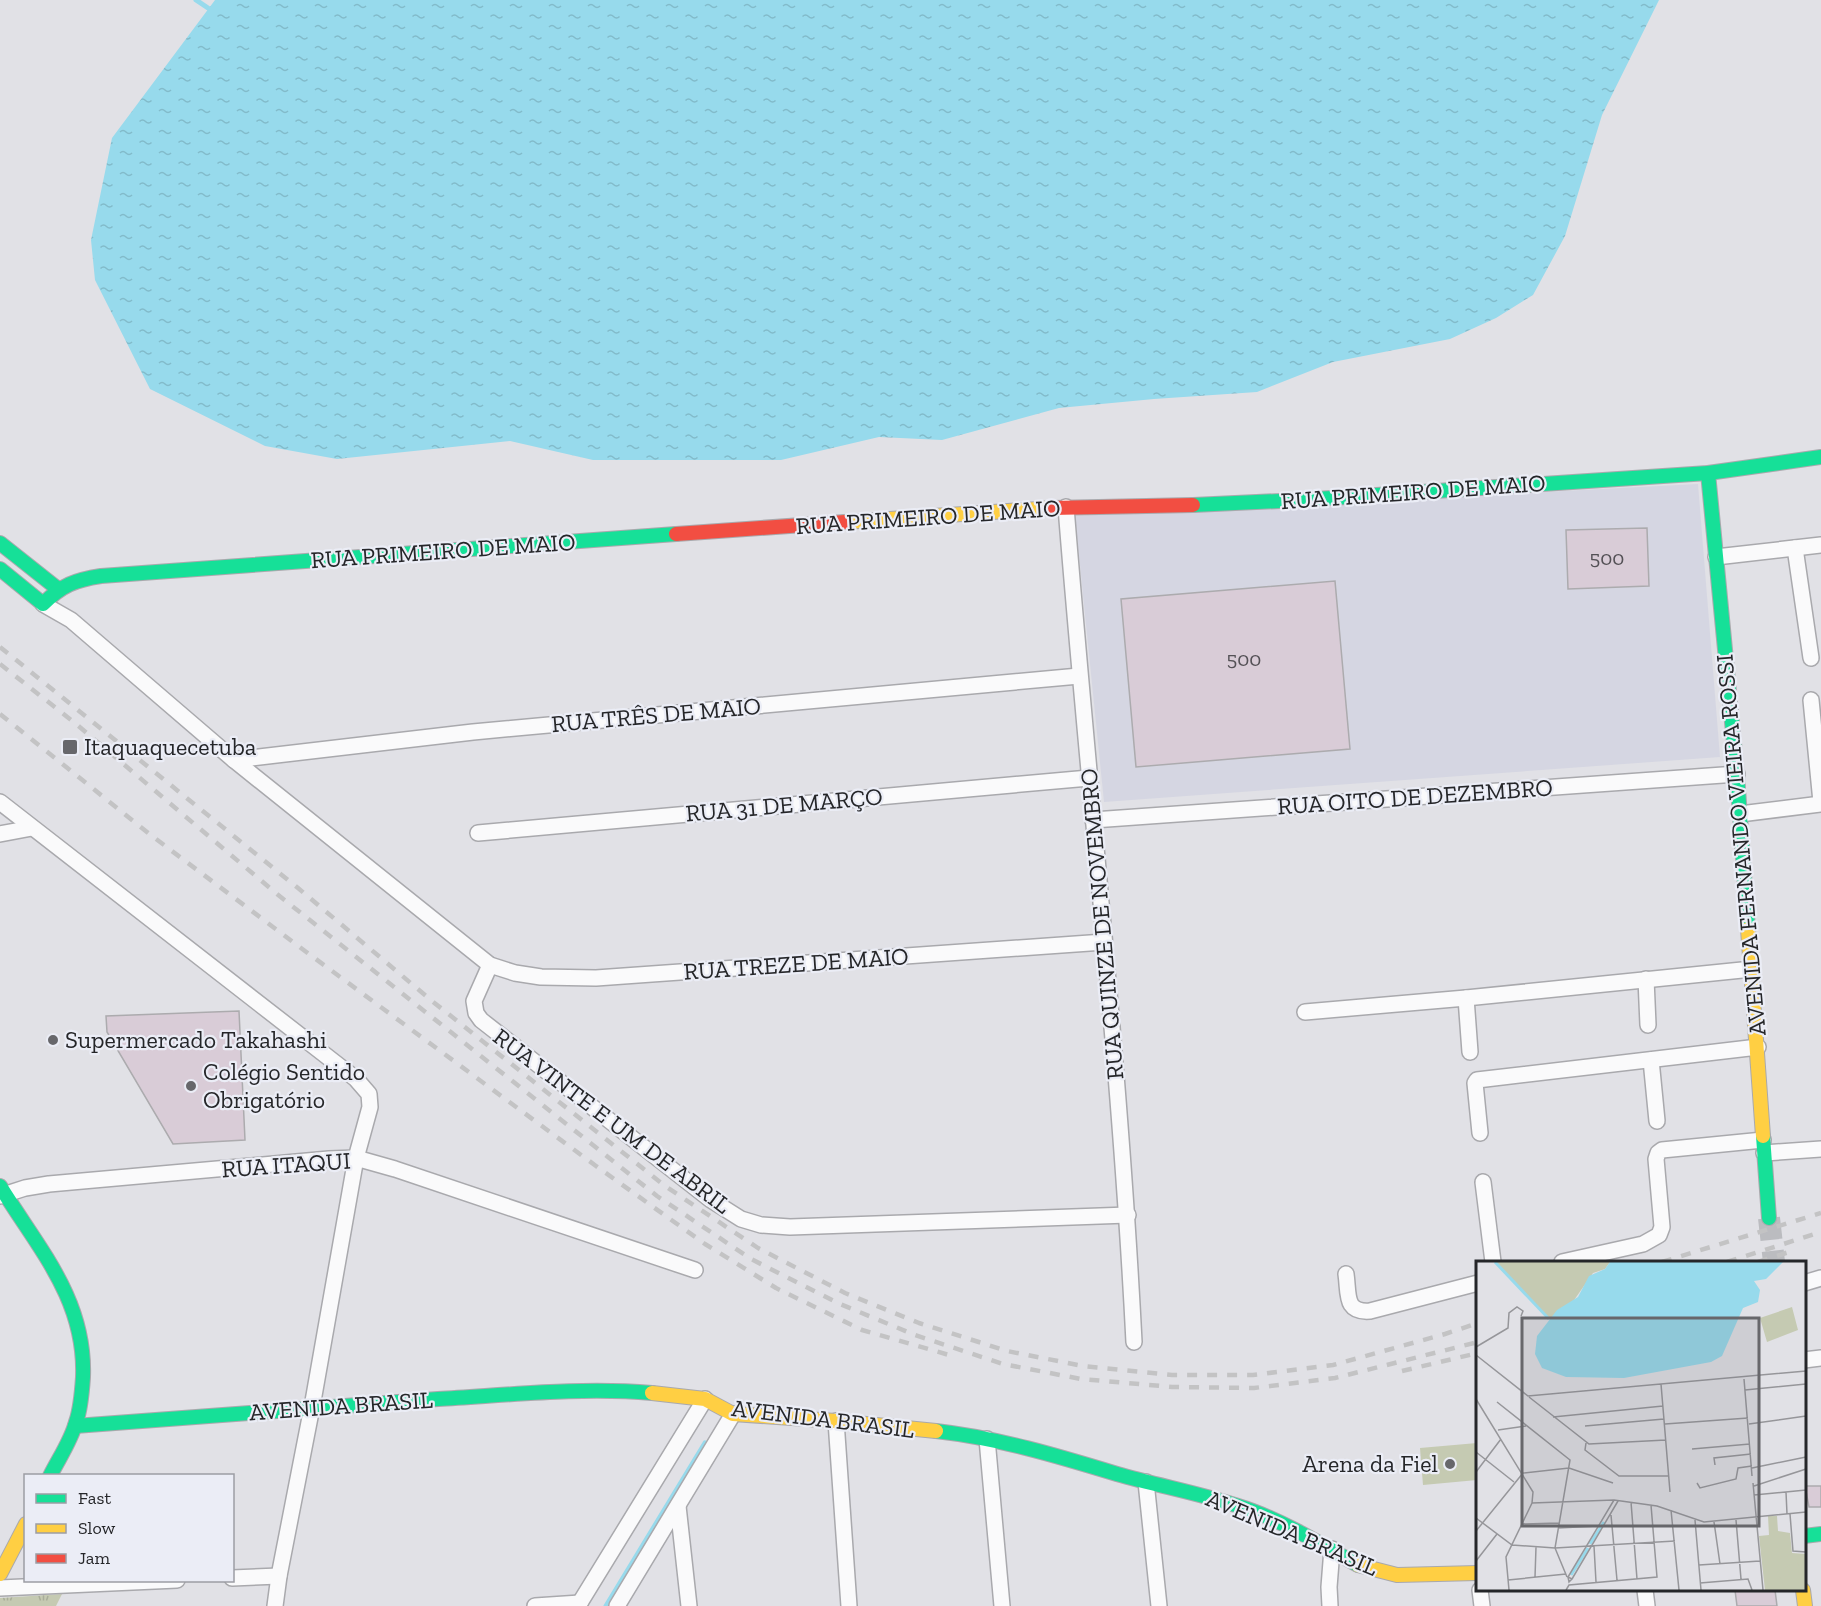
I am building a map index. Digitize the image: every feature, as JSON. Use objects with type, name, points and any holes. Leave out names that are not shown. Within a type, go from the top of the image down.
[{"type":"main road","name":"RUA PRIMEIRO DE MAIO","points":[[43,604],[58,589],[78,579],[101,576],[983,512],[1066,507],[1180,506],[1279,501],[1708,473],[1821,458]]},
{"type":"main road","name":"AVENIDA FERNANDO VIEIRA ROSSI","points":[[1708,473],[1737,774],[1769,1218]]},
{"type":"main road","points":[[0,543],[58,589]]},
{"type":"main road","points":[[0,569],[43,604]]},
{"type":"main road","points":[[1,1192],[54,1268],[71,1299],[78,1320],[84,1375],[75,1426],[51,1474]]},
{"type":"main road","name":"AVENIDA BRASIL","points":[[75,1426],[312,1407],[596,1390],[648,1393],[705,1399],[733,1414],[836,1421],[987,1439],[1033,1449],[1146,1482],[1234,1504],[1292,1529],[1360,1566],[1397,1575],[1476,1573]]},
{"type":"main road","points":[[0,1574],[24,1528]]},
{"type":"main road","points":[[1806,1536],[1821,1534]]},
{"type":"main road","points":[[1803,1591],[1805,1606]]},
{"type":"street","name":"RUA QUINZE DE NOVEMBRO","points":[[1066,507],[1128,1215],[1134,1342]]},
{"type":"street","points":[[1716,556],[1821,545]]},
{"type":"street","points":[[1795,548],[1811,658]]},
{"type":"street","points":[[58,589],[71,620]]},
{"type":"street","points":[[43,604],[71,620],[234,760],[490,964]]},
{"type":"street","name":"RUA TRÊS DE MAIO","points":[[234,760],[484,731],[1079,676]]},
{"type":"street","points":[[1740,814],[1821,803],[1811,700]]},
{"type":"street","name":"RUA OITO DE DEZEMBRO","points":[[1094,820],[1737,774]]},
{"type":"street","name":"RUA 31 DE MARÇO","points":[[478,833],[1089,778]]},
{"type":"street","points":[[0,802],[356,1079],[369,1094],[370,1107],[356,1158],[275,1606]]},
{"type":"street","points":[[0,834],[32,828]]},
{"type":"street","name":"RUA TREZE DE MAIO","points":[[490,964],[515,973],[541,977],[596,978],[1104,942]]},
{"type":"street","name":"RUA VINTE E UM DE ABRIL","points":[[490,964],[474,1001],[476,1013],[481,1020],[711,1200],[741,1219],[761,1225],[790,1227],[1128,1215]]},
{"type":"street","points":[[1305,1012],[1752,969]]},
{"type":"street","points":[[1646,979],[1648,1025]]},
{"type":"street","points":[[1466,998],[1470,1052]]},
{"type":"street","points":[[1480,1133],[1475,1083],[1477,1080],[1758,1047]]},
{"type":"street","points":[[1651,1060],[1657,1121]]},
{"type":"street","points":[[1571,1261],[1643,1244],[1659,1235],[1662,1227],[1656,1159],[1662,1150],[1764,1147],[1821,1149]]},
{"type":"street","name":"RUA ITAQUI","points":[[1,1192],[49,1184],[356,1158],[695,1270]]},
{"type":"street","points":[[1483,1182],[1493,1261]]},
{"type":"street","points":[[1346,1274],[1350,1304],[1359,1312],[1476,1284]]},
{"type":"street","points":[[1806,1282],[1821,1278]]},
{"type":"street","points":[[1806,1360],[1821,1358]]},
{"type":"street","points":[[535,1606],[579,1605],[705,1399]]},
{"type":"street","points":[[617,1606],[733,1414]]},
{"type":"street","points":[[836,1421],[849,1606]]},
{"type":"street","points":[[987,1439],[1002,1606]]},
{"type":"street","points":[[1146,1482],[1159,1606]]},
{"type":"street","points":[[678,1506],[689,1606]]},
{"type":"street","points":[[1330,1606],[1332,1549]]},
{"type":"street","points":[[234,1578],[279,1576]]},
{"type":"street","points":[[0,1588],[152,1582]]},
{"type":"street","points":[[1480,1591],[1482,1606]]},
{"type":"street","points":[[1645,1591],[1647,1606]]},
{"type":"shaded area","points":[[1698,484],[1720,757],[1104,802],[1075,516]]},
{"type":"green space","name":"Arena da Fiel","points":[[1476,1443],[1476,1480],[1423,1485],[1420,1448]]},
{"type":"green space","points":[[62,1594],[56,1606],[0,1606],[0,1598]]},
{"type":"water","points":[[215,0],[1659,0],[1602,115],[1565,236],[1533,295],[1496,318],[1450,339],[1333,362],[1257,392],[1059,408],[942,440],[879,437],[781,460],[593,460],[510,441],[337,459],[265,446],[150,389],[95,280],[91,240],[112,138]]},
{"type":"building","points":[[1647,528],[1649,586],[1568,589],[1566,530]]},
{"type":"building","points":[[1335,581],[1350,749],[1136,767],[1121,599]]},
{"type":"building","name":"Colégio Sentido Obrigatório","points":[[239,1011],[245,1140],[173,1144],[107,1032],[106,1016]]},
{"type":"building","points":[[1806,1486],[1821,1486],[1821,1507],[1809,1507]]},
{"type":"building","points":[[1735,1591],[1775,1591],[1777,1606],[1737,1606]]},
{"type":"waterway","points":[[196,0],[208,8]]},
{"type":"waterway","points":[[606,1606],[705,1443]]},
{"type":"tunnel","points":[[1769,1218],[1774,1261]]},
{"type":"railway","points":[[0,647],[298,888],[432,1001],[665,1186],[758,1248],[845,1293],[919,1323],[1007,1351],[1083,1366],[1172,1375],[1253,1375],[1333,1365],[1476,1324]]},
{"type":"railway","points":[[0,664],[75,723],[277,894],[657,1196],[751,1259],[840,1304],[915,1335],[1003,1364],[1081,1379],[1172,1387],[1254,1388],[1335,1378],[1476,1343]]},
{"type":"railway","points":[[0,714],[152,836],[596,1166],[705,1244],[776,1288],[862,1330],[949,1355]]},
{"type":"railway","points":[[1665,1261],[1821,1213]]},
{"type":"railway","points":[[1730,1261],[1821,1232]]},
{"type":"railway","points":[[1761,1261],[1792,1251]]},
{"type":"railway","points":[[1402,1371],[1476,1353]]},
{"type":"traffic: fast","points":[[1193,505],[1708,473],[1821,457]]},
{"type":"traffic: fast","points":[[1708,473],[1737,774],[1748,929]]},
{"type":"traffic: fast","points":[[0,569],[43,604],[69,584],[101,576],[676,534]]},
{"type":"traffic: fast","points":[[0,543],[58,589]]},
{"type":"traffic: fast","points":[[1763,1136],[1769,1218]]},
{"type":"traffic: fast","points":[[0,1186],[57,1276],[77,1323],[82,1349],[83,1377],[78,1417],[68,1443],[51,1474]]},
{"type":"traffic: fast","points":[[75,1426],[518,1394],[572,1391],[652,1393]]},
{"type":"traffic: fast","points":[[936,1431],[1028,1448],[1134,1479],[1236,1505],[1307,1536],[1358,1565]]},
{"type":"traffic: fast","points":[[1806,1536],[1821,1534]]},
{"type":"traffic: slow","points":[[845,522],[1052,508]]},
{"type":"traffic: slow","points":[[1748,929],[1763,1136]]},
{"type":"traffic: slow","points":[[652,1393],[705,1399],[733,1414],[936,1431]]},
{"type":"traffic: slow","points":[[0,1574],[24,1528]]},
{"type":"traffic: slow","points":[[1358,1565],[1397,1575],[1476,1573]]},
{"type":"traffic: slow","points":[[1803,1591],[1805,1606]]},
{"type":"traffic: jam","points":[[1052,508],[1193,505]]},
{"type":"traffic: jam","points":[[676,534],[845,522]]},
{"type":"place","name":"Itaquaquecetuba","points":[[70,747]]},
{"type":"place","name":"Supermercado Takahashi","points":[[53,1040]]},
{"type":"place","name":"Colégio Sentido Obrigatório","points":[[191,1086]]},
{"type":"place","name":"Arena da Fiel","points":[[1450,1464]]}]
